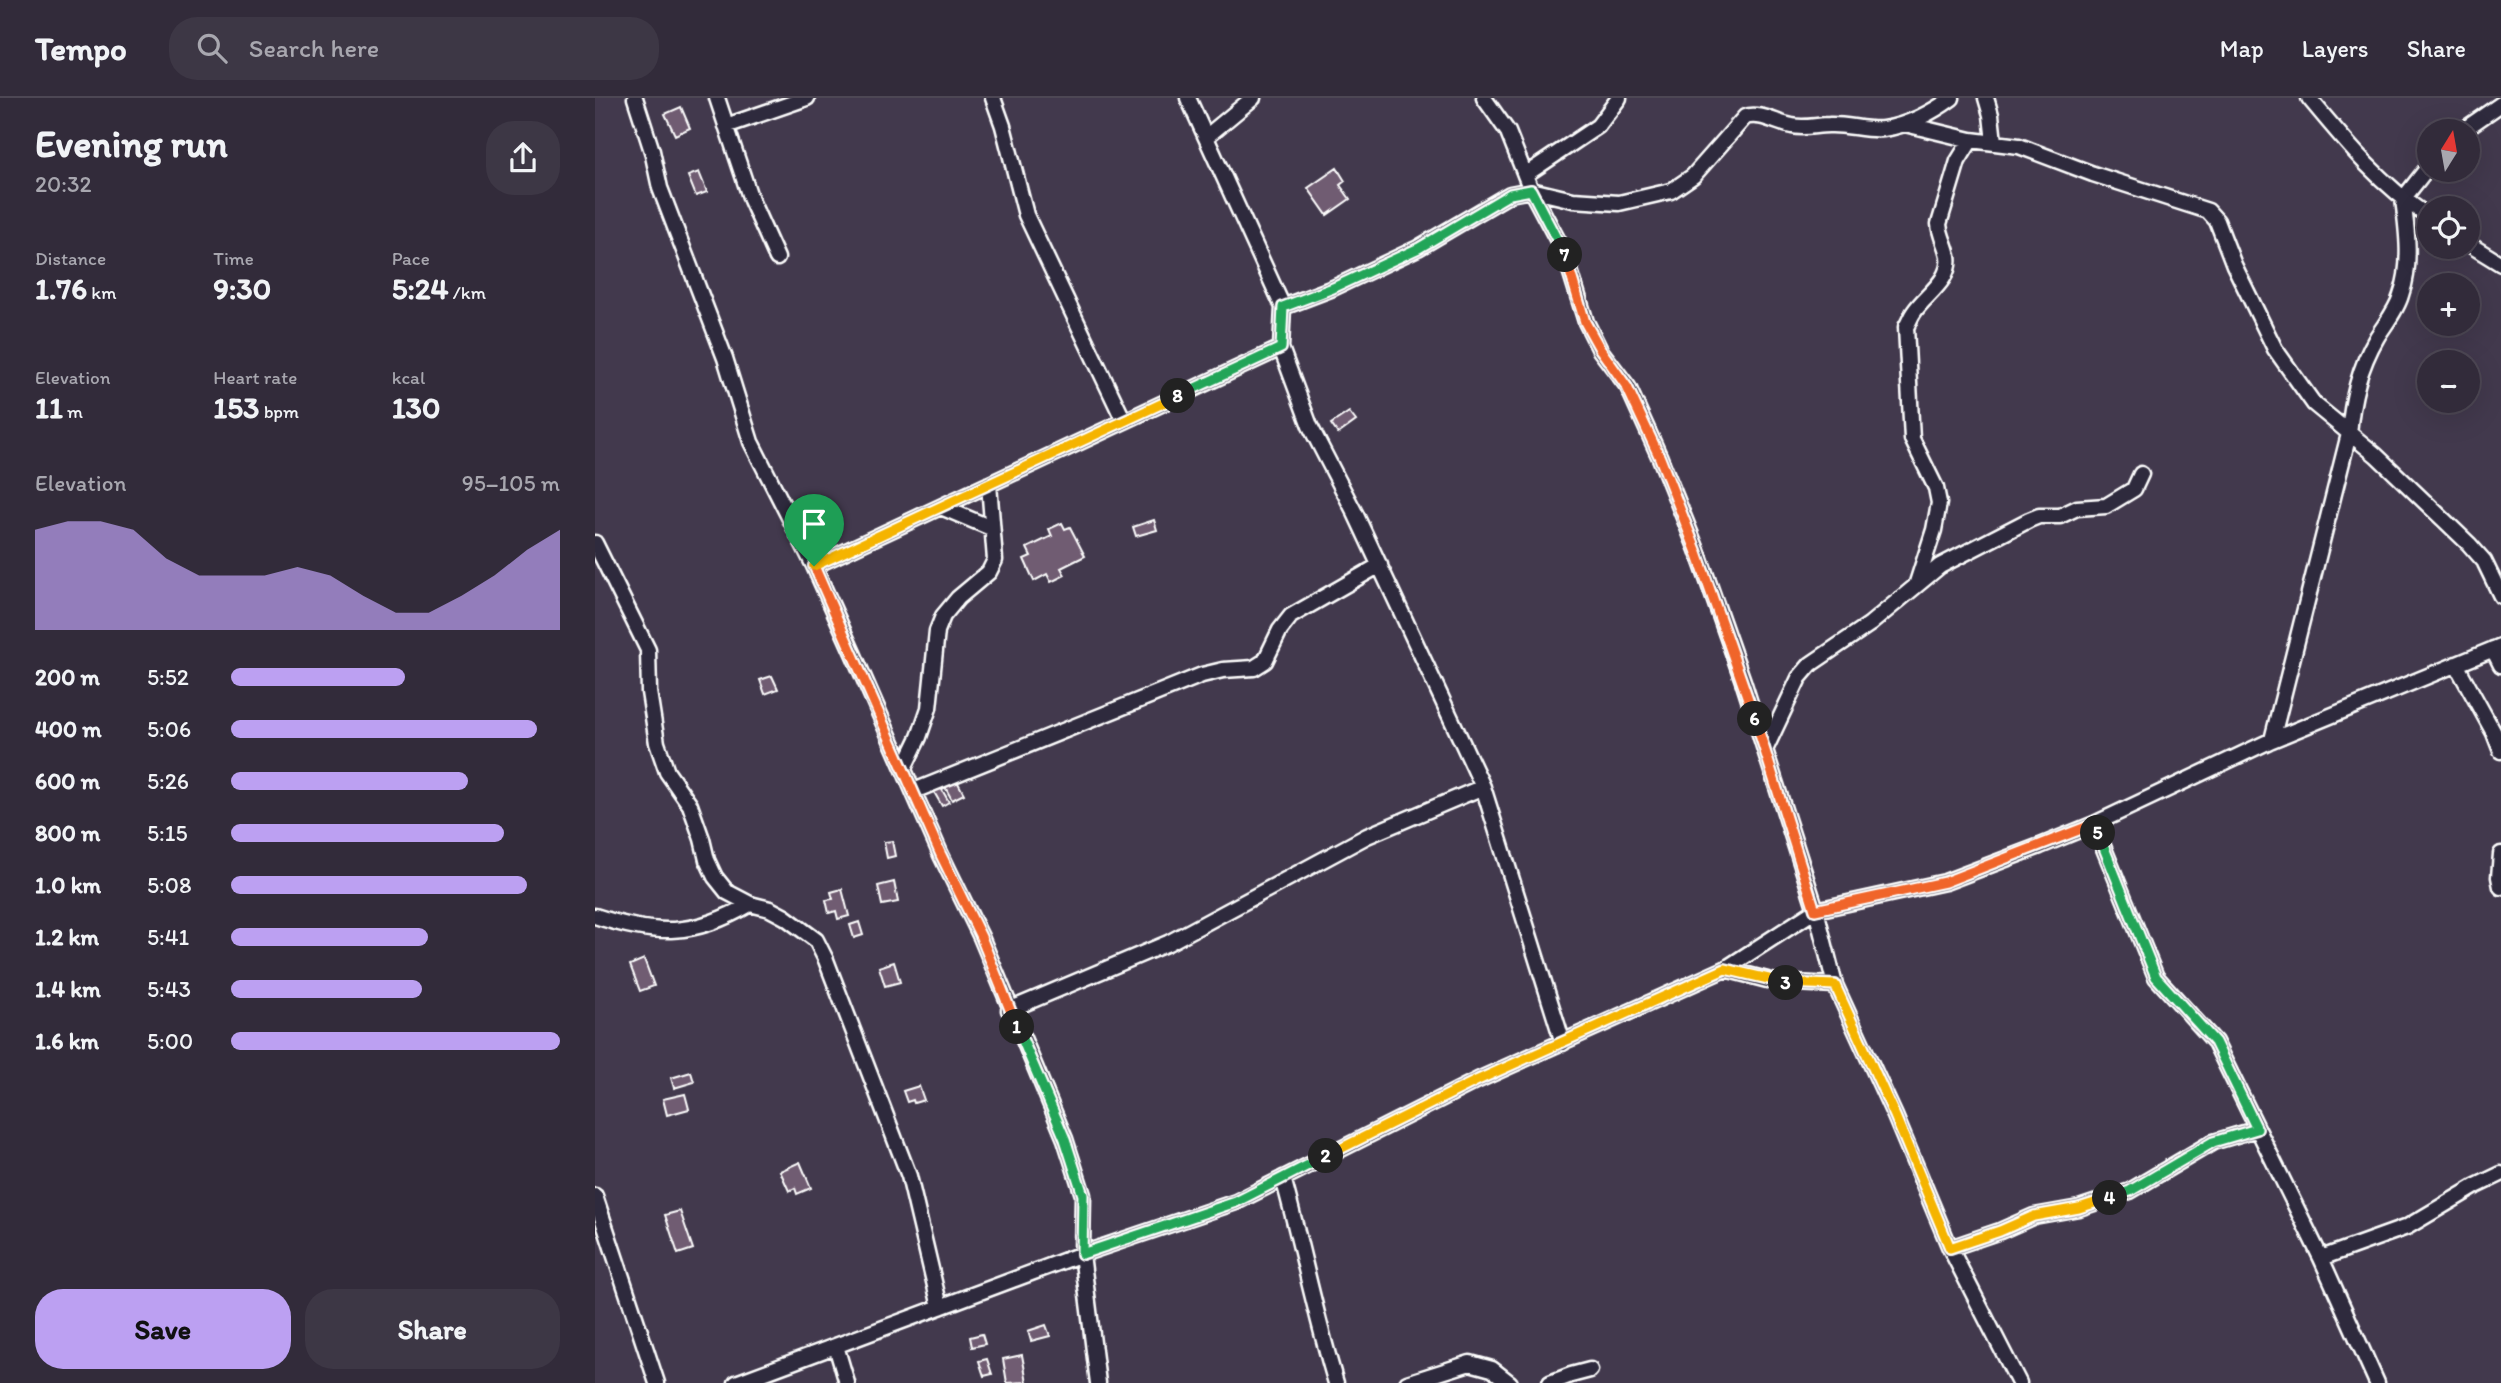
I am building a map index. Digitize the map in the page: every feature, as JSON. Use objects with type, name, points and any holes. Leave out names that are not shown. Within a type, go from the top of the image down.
[{"type":"street","points":[[635,98],[652,151],[660,188],[726,358],[751,442],[814,566],[981,937],[1065,1139],[1083,1195],[1082,1254],[1098,1383]]},
{"type":"street","points":[[717,98],[751,200],[777,258]]},
{"type":"street","points":[[726,126],[807,98]]},
{"type":"street","points":[[993,98],[1026,215],[1124,421]]},
{"type":"street","points":[[1188,98],[1283,307],[1281,348],[1310,426],[1380,565],[1483,787],[1563,1043]]},
{"type":"street","points":[[1206,137],[1253,98]]},
{"type":"street","points":[[1484,98],[1508,132],[1531,190],[1565,254],[1585,322],[1627,387],[1660,458],[1701,563],[1765,750],[1815,910],[1835,985],[1895,1116],[1950,1248],[2019,1383]]},
{"type":"street","points":[[1525,175],[1598,126],[1619,98]]},
{"type":"street","points":[[1283,307],[1333,288],[1419,248],[1510,194],[1531,190],[1573,200],[1619,203],[1671,191],[1693,176],[1745,117],[1794,127],[1837,125],[1882,130],[1905,124],[1952,98]]},
{"type":"street","points":[[1986,98],[1994,142]]},
{"type":"street","points":[[2309,98],[2361,161],[2417,209]]},
{"type":"street","points":[[2479,119],[2501,104]]},
{"type":"street","points":[[1905,124],[1971,140],[2019,146],[2093,174],[2208,211],[2217,221],[2234,265],[2274,349],[2314,404],[2394,472],[2469,544],[2484,561],[2501,596]]},
{"type":"street","points":[[1916,587],[1934,530],[1939,503],[1936,488],[1912,439],[1906,327],[1914,312],[1946,272],[1948,258],[1939,224],[1958,161],[1971,140]]},
{"type":"street","points":[[2272,740],[2349,434],[2351,404],[2359,374],[2401,297],[2406,271],[2408,233],[2403,199],[2417,181]]},
{"type":"street","points":[[2480,251],[2501,264]]},
{"type":"street","points":[[814,566],[1281,348]]},
{"type":"street","points":[[1765,750],[1799,678],[1811,664],[1870,624],[1940,566],[2039,516],[2060,516],[2077,508],[2106,506],[2134,489],[2141,474]]},
{"type":"street","points":[[904,768],[929,708],[937,631],[943,616],[958,598],[989,572],[995,560],[989,484]]},
{"type":"street","points":[[941,507],[991,528]]},
{"type":"street","points":[[595,544],[648,650],[649,692],[657,743],[667,772],[690,806],[715,877],[727,892],[786,917],[816,940],[826,960],[909,1176],[940,1307]]},
{"type":"street","points":[[914,791],[1202,675],[1223,670],[1254,668],[1265,660],[1280,630],[1291,616],[1380,565]]},
{"type":"street","points":[[736,1383],[1082,1254],[1236,1202],[1478,1080],[1725,969],[1815,910],[1945,882],[2094,824],[2272,740],[2497,647],[2501,665]]},
{"type":"street","points":[[2456,664],[2488,721],[2501,751]]},
{"type":"street","points":[[1010,1010],[1168,943],[1367,836],[1483,787]]},
{"type":"street","points":[[2094,824],[2156,977],[2215,1042],[2321,1258],[2377,1383]]},
{"type":"street","points":[[2501,854],[2501,887]]},
{"type":"street","points":[[595,916],[644,928],[683,931],[727,917],[750,904]]},
{"type":"street","points":[[1725,969],[1775,982],[1835,985]]},
{"type":"street","points":[[1950,1248],[2034,1216],[2079,1208],[2130,1191],[2213,1142],[2257,1129]]},
{"type":"street","points":[[2321,1258],[2407,1227],[2501,1174]]},
{"type":"street","points":[[1283,1178],[1320,1330],[1336,1383]]},
{"type":"street","points":[[595,1196],[657,1383]]},
{"type":"street","points":[[836,1346],[847,1383]]},
{"type":"street","points":[[1407,1383],[1470,1363],[1492,1369],[1510,1383]]},
{"type":"street","points":[[1550,1383],[1590,1370]]},
{"type":"building","points":[[681,107],[690,128],[675,135],[665,114]]},
{"type":"building","points":[[1337,168],[1345,181],[1340,185],[1350,199],[1327,215],[1308,188]]},
{"type":"building","points":[[699,172],[707,192],[696,196],[688,176]]},
{"type":"building","points":[[1349,412],[1356,421],[1338,434],[1331,424]]},
{"type":"building","points":[[1154,520],[1157,530],[1136,536],[1133,527]]},
{"type":"building","points":[[1062,523],[1065,529],[1070,527],[1085,556],[1061,568],[1065,575],[1051,582],[1047,574],[1034,581],[1024,559],[1031,556],[1027,548],[1052,536],[1049,529]]},
{"type":"building","points":[[772,676],[778,689],[765,694],[760,680]]},
{"type":"building","points":[[957,781],[964,794],[952,800],[945,787]]},
{"type":"building","points":[[941,788],[949,802],[942,806],[934,792]]},
{"type":"building","points":[[892,841],[895,856],[887,858],[884,842]]},
{"type":"building","points":[[894,882],[898,902],[882,905],[878,886]]},
{"type":"building","points":[[842,889],[849,916],[838,919],[836,911],[829,913],[826,900],[833,899],[831,892]]},
{"type":"building","points":[[859,922],[863,935],[854,938],[850,925]]},
{"type":"building","points":[[644,959],[654,986],[640,991],[630,965]]},
{"type":"building","points":[[894,962],[900,982],[885,986],[879,967]]},
{"type":"building","points":[[691,1072],[694,1082],[674,1088],[671,1078]]},
{"type":"building","points":[[919,1086],[924,1100],[907,1102],[903,1091]]},
{"type":"building","points":[[685,1094],[689,1109],[667,1115],[663,1099]]},
{"type":"building","points":[[800,1162],[811,1188],[797,1194],[795,1188],[789,1191],[780,1171]]},
{"type":"building","points":[[680,1211],[693,1249],[678,1254],[665,1215]]},
{"type":"building","points":[[1046,1325],[1050,1336],[1031,1341],[1028,1331]]},
{"type":"building","points":[[982,1334],[985,1344],[972,1347],[970,1337]]},
{"type":"building","points":[[1022,1355],[1027,1382],[1007,1383],[1003,1359]]},
{"type":"building","points":[[987,1359],[992,1374],[984,1376],[979,1361]]},
{"type":"route","points":[[1531,190],[1565,254],[1585,322],[1627,387],[1660,458],[1743,681],[1815,910],[1945,882],[2094,824],[2156,977],[2215,1042],[2257,1129],[2213,1142],[2130,1191],[2079,1208],[2034,1216],[1950,1248],[1895,1116],[1835,985],[1775,982],[1725,969],[1478,1080],[1236,1202],[1082,1254],[1083,1195],[1065,1139],[981,937],[941,855],[814,566],[1281,348],[1283,307],[1333,288],[1419,248],[1510,194],[1531,190]]}]
